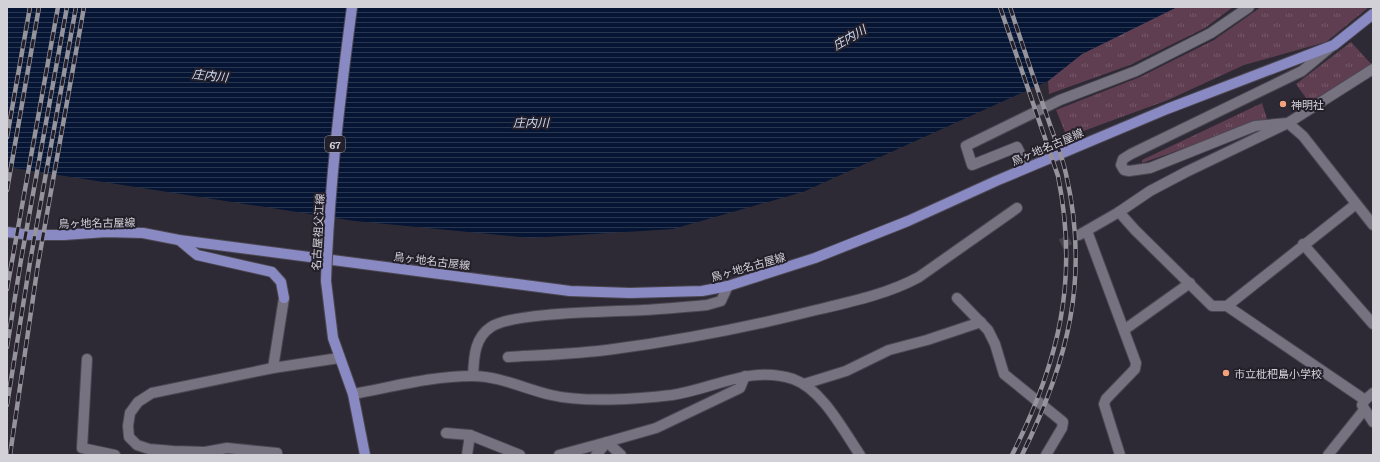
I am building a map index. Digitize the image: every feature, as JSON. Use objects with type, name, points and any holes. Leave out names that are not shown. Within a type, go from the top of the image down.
[{"type":"main road","name":"名古屋祖父江線","points":[[352,7],[336,127],[328,230],[326,281],[333,338],[338,358],[353,394],[365,455]]},
{"type":"main road","name":"鳥ヶ地名古屋線","points":[[7,232],[30,235],[64,235],[106,232],[143,233],[179,240],[570,291],[630,293],[702,291],[728,286],[822,255],[908,221],[1027,167],[1167,109],[1334,45],[1373,14]]},
{"type":"main road","points":[[179,240],[197,255],[272,272],[281,282],[284,298]]},
{"type":"street","points":[[1027,167],[1017,147],[972,165],[966,146],[1060,100],[1136,71],[1211,33],[1249,7]]},
{"type":"street","points":[[1334,45],[1302,71],[1131,154],[1123,159],[1121,165],[1124,170],[1129,171],[1150,168],[1255,126],[1288,123],[1303,136],[1373,225]]},
{"type":"street","points":[[1120,455],[1104,404],[1106,399],[1135,369],[1136,363],[1124,330],[1083,233],[1119,212],[1150,191],[1288,123],[1373,69]]},
{"type":"street","points":[[1227,306],[1303,244],[1356,204]]},
{"type":"street","points":[[508,357],[614,349],[704,336],[850,302],[905,285],[914,280],[1017,208]]},
{"type":"street","points":[[1119,212],[1135,230],[1212,306],[1227,306],[1364,405],[1373,422]]},
{"type":"street","points":[[1303,244],[1373,324]]},
{"type":"street","points":[[1124,330],[1190,283]]},
{"type":"street","points":[[473,376],[476,348],[482,334],[491,326],[501,322],[560,315],[707,305],[721,301],[728,286]]},
{"type":"street","points":[[273,368],[284,298]]},
{"type":"street","points":[[957,298],[988,330],[995,344],[1004,374],[1063,422],[1062,428],[1046,455]]},
{"type":"street","points":[[804,384],[846,371],[889,350],[927,340],[980,322]]},
{"type":"street","points":[[276,455],[276,453],[227,448],[217,453],[149,449],[137,445],[129,436],[128,426],[130,413],[138,402],[152,393],[273,368],[338,358]]},
{"type":"street","points":[[87,359],[82,448],[115,455]]},
{"type":"street","points":[[353,394],[431,379],[473,376],[514,383],[551,396],[579,399],[646,398],[674,395],[745,376],[781,376],[804,384],[820,398],[860,455]]},
{"type":"street","points":[[559,455],[656,428],[740,388],[745,376]]},
{"type":"street","points":[[1328,455],[1373,393]]},
{"type":"street","points":[[446,433],[470,436],[520,455]]},
{"type":"street","points":[[467,455],[470,436]]},
{"type":"street","points":[[596,455],[608,442]]},
{"type":"street","points":[[608,442],[621,455]]},
{"type":"green space","points":[[1177,7],[1233,7],[1205,28],[1130,65],[1049,94],[1048,81],[1082,54]]},
{"type":"green space","points":[[1261,7],[1369,7],[1326,42],[1244,65],[1168,100],[1067,137],[1056,110],[1140,77],[1214,40]]},
{"type":"green space","points":[[1351,42],[1372,65],[1311,105],[1296,84]]},
{"type":"green space","points":[[1262,103],[1267,119],[1142,163],[1142,160]]},
{"type":"water","name":"庄内川","points":[[7,7],[1177,7],[1082,54],[1048,81],[803,192],[673,229],[530,238],[355,221],[7,167]]},
{"type":"tunnel","points":[[1061,244],[1079,235]]},
{"type":"railway","points":[[7,137],[30,7]]},
{"type":"railway","points":[[7,190],[39,7]]},
{"type":"railway","points":[[7,289],[58,7]]},
{"type":"railway","points":[[7,347],[21,260],[67,7]]},
{"type":"railway","points":[[7,405],[30,262],[76,7]]},
{"type":"railway","points":[[10,455],[38,264],[84,7]]},
{"type":"railway","points":[[1000,7],[1058,176],[1064,214],[1066,250],[1065,285],[1053,353],[1042,387],[1012,455]]},
{"type":"railway","points":[[1010,7],[1066,174],[1073,212],[1076,249],[1075,284],[1070,318],[1062,352],[1052,386],[1022,455]]},
{"type":"place","name":"神明社","points":[[1283,104]]},
{"type":"place","name":"市立枇杷島小学校","points":[[1226,373]]}]
